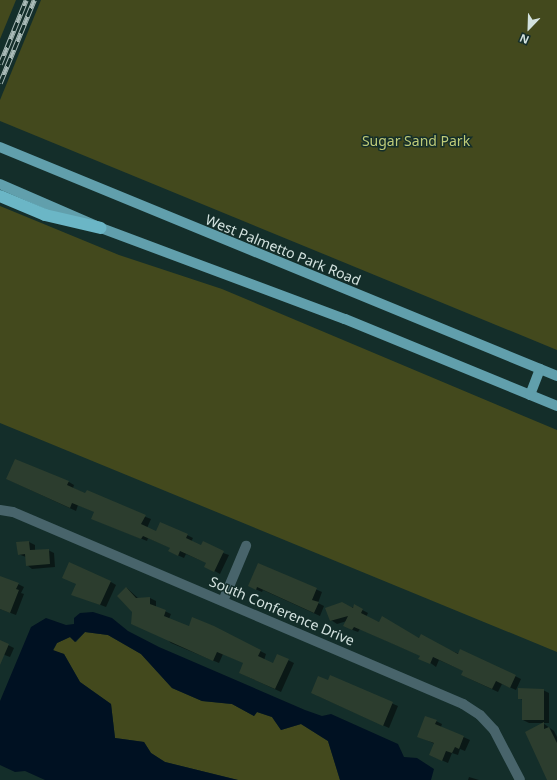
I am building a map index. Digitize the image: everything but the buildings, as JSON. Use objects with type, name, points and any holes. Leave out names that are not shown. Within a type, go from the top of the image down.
[{"type":"highway","points":[[0,196],[45,215],[101,228]]},
{"type":"main road","name":"West Palmetto Park Road","points":[[0,147],[557,376]]},
{"type":"main road","points":[[0,184],[101,228],[345,319],[557,406]]},
{"type":"main road","points":[[530,395],[540,369]]},
{"type":"street","name":"South Conference Drive","points":[[0,510],[13,512],[472,709],[494,730],[520,780]]},
{"type":"street","points":[[223,601],[246,546]]},
{"type":"green space","points":[[0,0],[16,0],[0,39]]},
{"type":"green space","name":"Sugar Sand Park","points":[[41,0],[557,0],[557,350],[0,121],[0,100]]},
{"type":"green space","points":[[0,206],[119,255],[222,289],[557,430],[557,652],[0,423]]},
{"type":"green space","points":[[85,632],[108,635],[141,654],[172,688],[202,701],[232,704],[254,716],[257,712],[272,717],[281,730],[301,724],[328,741],[340,780],[238,780],[165,762],[151,753],[144,742],[115,738],[111,704],[80,682],[64,654],[53,651],[57,643],[70,637],[76,642]]},
{"type":"water","points":[[93,612],[112,618],[128,631],[159,647],[305,710],[322,716],[331,714],[398,744],[404,757],[417,758],[434,769],[431,780],[340,780],[328,741],[301,724],[281,730],[272,717],[257,712],[254,716],[232,704],[202,701],[172,688],[141,654],[108,635],[85,632],[75,642],[70,637],[57,643],[53,650],[64,654],[80,682],[111,704],[115,738],[144,742],[151,753],[165,762],[238,780],[45,780],[25,771],[15,772],[0,765],[0,701],[31,627],[46,618],[66,625],[74,624],[74,618],[80,613]]},
{"type":"railway","points":[[0,64],[26,0]]},
{"type":"railway","points":[[0,83],[34,0]]}]
